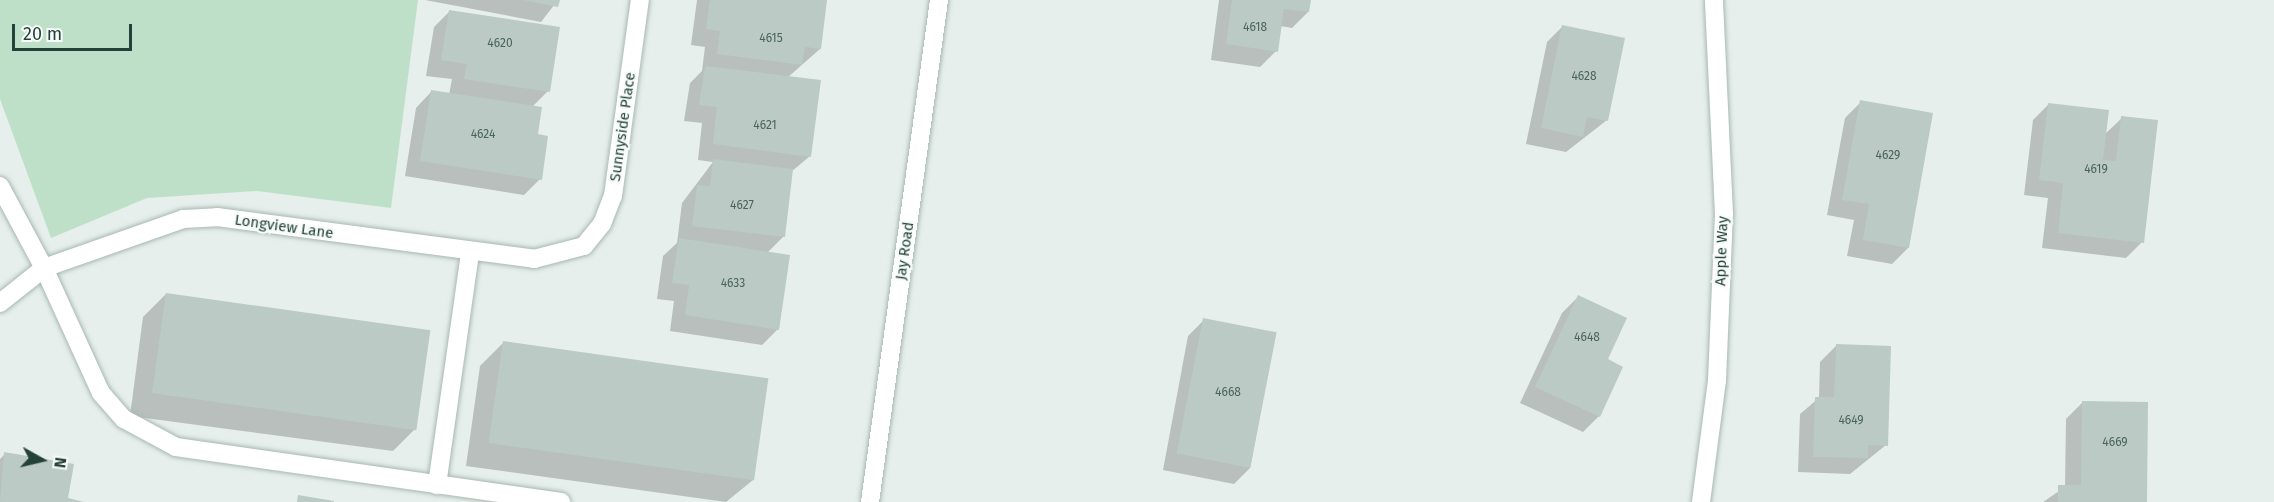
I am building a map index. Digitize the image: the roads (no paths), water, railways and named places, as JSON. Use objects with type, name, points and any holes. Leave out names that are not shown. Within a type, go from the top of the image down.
[{"type":"street","name":"Sunnyside Place","points":[[584,246],[602,224],[613,196],[640,0]]},
{"type":"street","name":"Jay Road","points":[[870,502],[939,0]]},
{"type":"street","name":"Apple Way","points":[[1701,502],[1717,380],[1724,213],[1714,0]]},
{"type":"street","points":[[0,186],[44,268],[101,393],[148,434],[176,447],[561,502]]},
{"type":"street","name":"Longview Lane","points":[[0,303],[44,268],[152,228],[217,217],[470,254],[534,259],[584,246]]},
{"type":"street","points":[[437,485],[470,254]]}]
